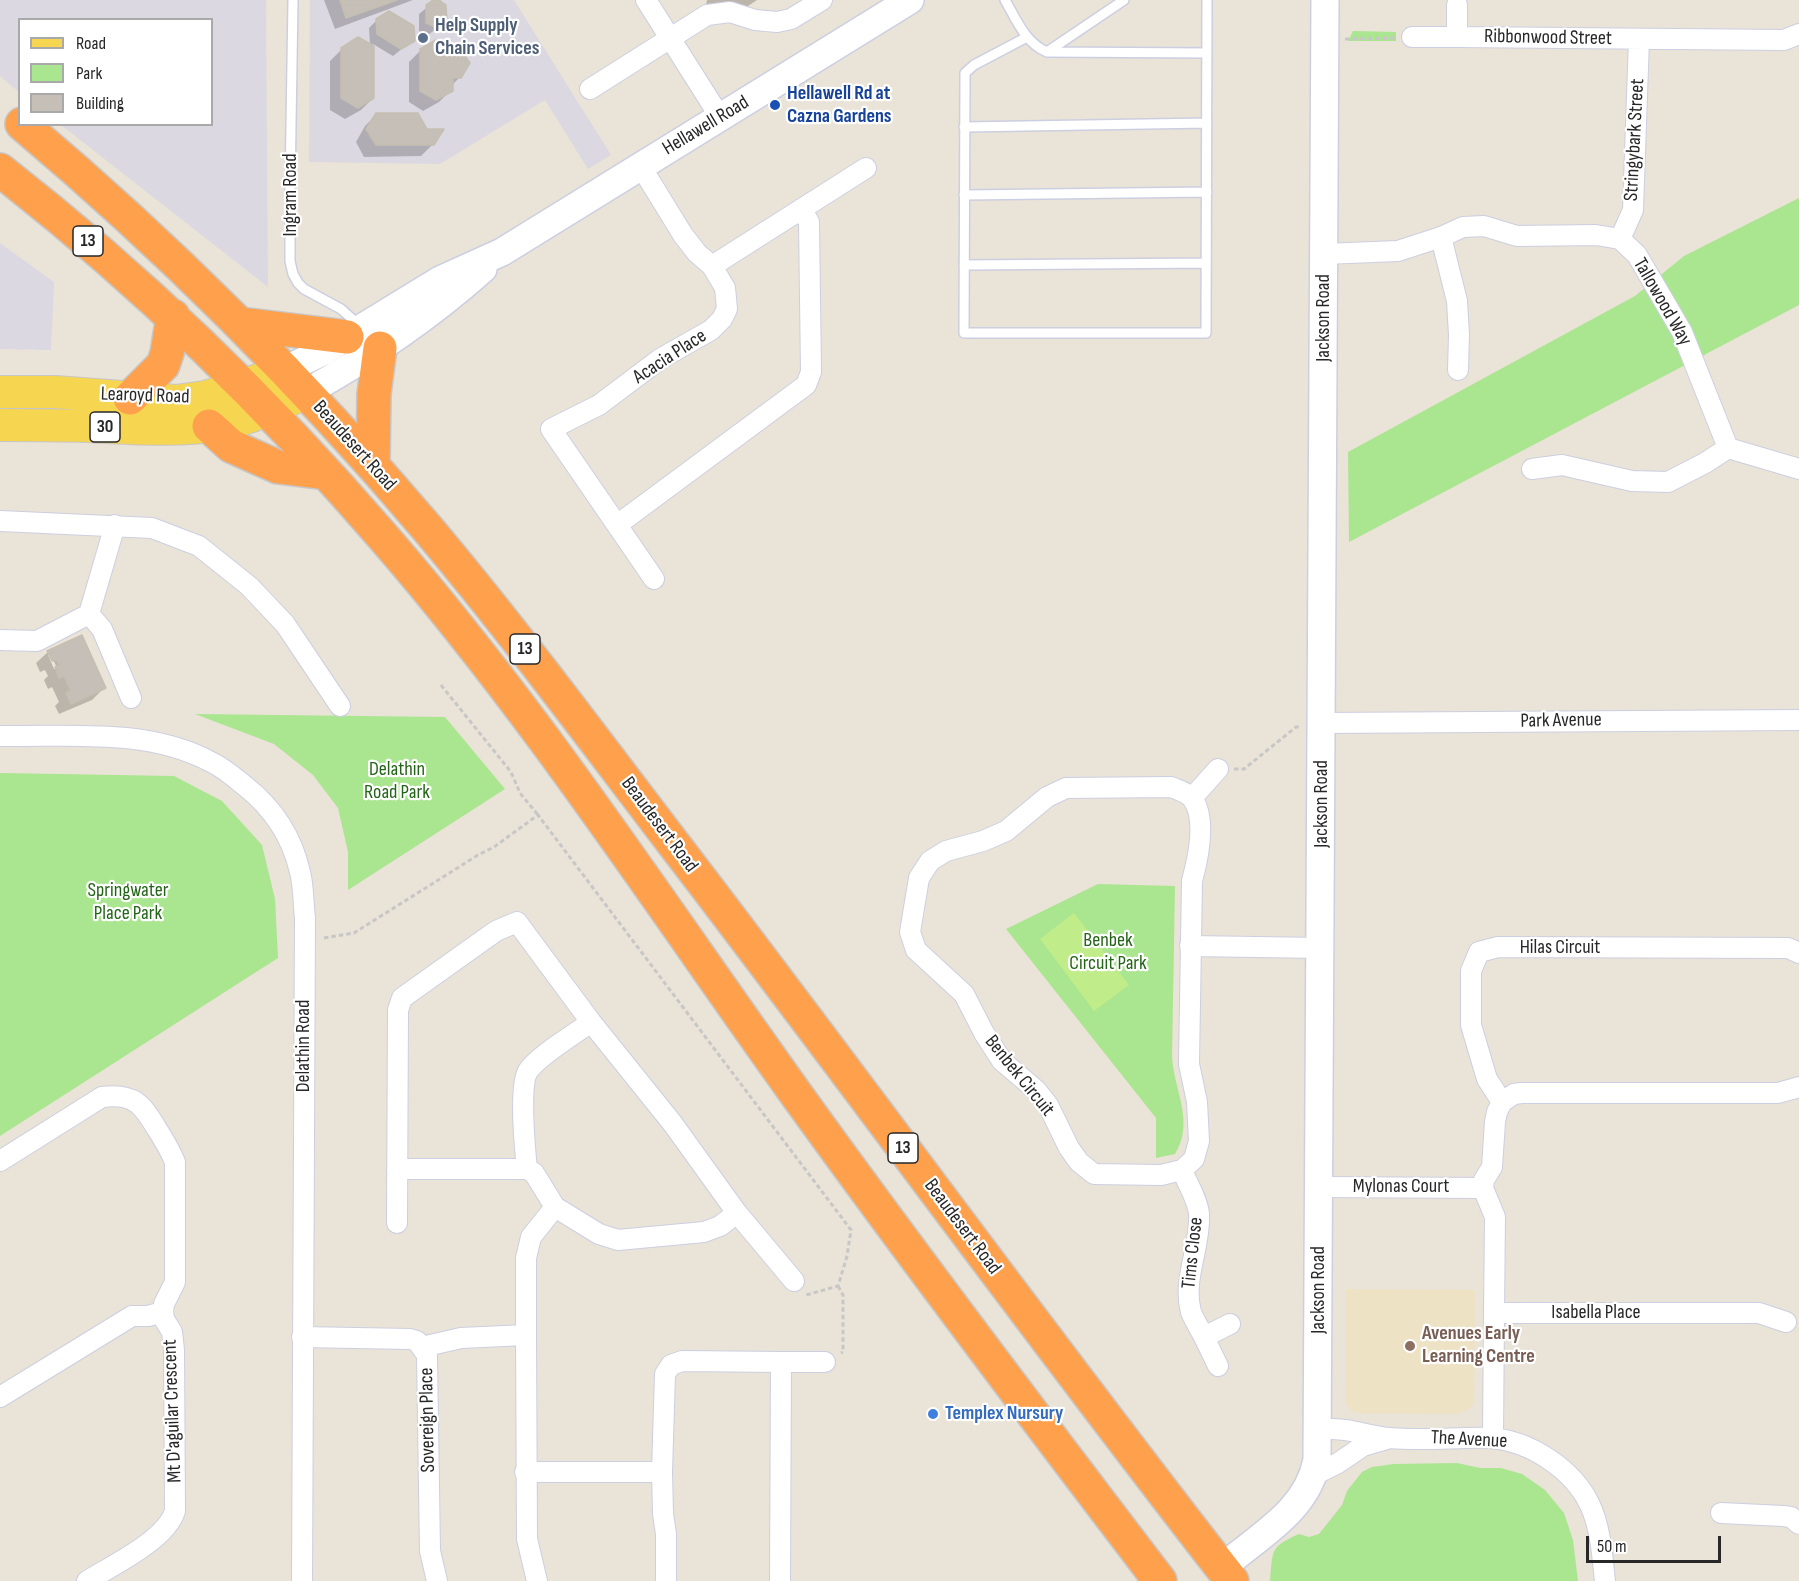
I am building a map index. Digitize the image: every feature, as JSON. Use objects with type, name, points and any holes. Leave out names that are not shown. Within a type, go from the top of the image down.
[{"type":"highway","name":"Beaudesert Road","points":[[0,107],[18,122]]},
{"type":"highway","name":"Beaudesert Road","points":[[23,126],[141,231],[240,324],[373,465],[428,530],[556,690],[1227,1575]]},
{"type":"highway","name":"Beaudesert Road","points":[[0,170],[55,212],[173,316],[268,410],[386,539],[517,703],[645,878],[796,1093],[1046,1432],[1160,1581]]},
{"type":"highway","points":[[130,398],[163,365],[173,316]]},
{"type":"highway","points":[[240,324],[366,338],[378,371],[374,394],[373,465]]},
{"type":"highway","points":[[210,426],[231,446],[278,466],[326,472]]},
{"type":"main road","name":"Learoyd Road","points":[[0,392],[55,392],[156,400],[191,399],[245,386],[295,381]]},
{"type":"main road","name":"Learoyd Road","points":[[0,425],[151,429],[210,426],[268,410],[295,381]]},
{"type":"street","points":[[646,0],[720,117]]},
{"type":"street","points":[[590,89],[707,15],[730,12],[755,20],[777,22],[791,19],[822,0]]},
{"type":"street","name":"Hellawell Road","points":[[295,381],[366,338],[449,300],[502,252],[910,0]]},
{"type":"street","name":"Jackson Road","points":[[1227,1575],[1297,1505],[1307,1491],[1317,1460],[1325,0]]},
{"type":"street","name":"Ribbonwood Street","points":[[1457,5],[1457,37]]},
{"type":"street","name":"Ribbonwood Street","points":[[1412,38],[1784,39],[1799,34]]},
{"type":"street","name":"Stringybark Street","points":[[1620,238],[1633,210],[1639,39]]},
{"type":"street","name":"Acacia Place","points":[[616,525],[551,429],[599,405],[666,356],[711,330],[722,319],[727,309],[725,288],[712,266],[697,253],[683,235],[640,165]]},
{"type":"street","points":[[712,266],[866,168]]},
{"type":"street","points":[[654,579],[616,525],[806,385],[811,372],[809,222],[801,209]]},
{"type":"street","name":"Tallowood Way","points":[[1324,254],[1398,251],[1463,227],[1484,226],[1517,236],[1596,235],[1620,238],[1637,255],[1683,332],[1728,448]]},
{"type":"street","points":[[1441,237],[1457,301],[1458,370]]},
{"type":"street","points":[[1532,469],[1562,465],[1632,481],[1668,483],[1728,448],[1799,469]]},
{"type":"street","points":[[0,521],[152,528],[200,546],[249,586],[285,624],[340,706]]},
{"type":"street","points":[[0,640],[37,641],[89,614],[115,525]]},
{"type":"street","points":[[89,614],[102,629],[131,698]]},
{"type":"street","name":"Park Avenue","points":[[1322,723],[1799,720]]},
{"type":"street","name":"Delathin Road","points":[[0,736],[124,738],[152,741],[180,748],[212,762],[261,798],[279,821],[293,848],[301,874],[305,918],[302,1581]]},
{"type":"street","points":[[1182,1170],[1194,1159],[1199,1141],[1197,1102],[1189,1064],[1192,881],[1199,856],[1199,813],[1192,798],[1218,769]]},
{"type":"street","name":"Benbek Circuit","points":[[1182,1170],[1161,1175],[1094,1174],[1079,1162],[1069,1148],[1048,1104],[1036,1090],[1002,1061],[984,1033],[964,994],[916,950],[910,932],[919,878],[930,861],[946,850],[983,841],[1006,831],[1047,797],[1066,788],[1171,787],[1185,792],[1192,798]]},
{"type":"street","points":[[397,1223],[398,1010],[402,998],[496,931],[517,922],[591,1022],[673,1124],[737,1213],[794,1281]]},
{"type":"street","points":[[1190,946],[1321,948]]},
{"type":"street","name":"Hilas Circuit","points":[[1502,1102],[1487,1079],[1471,1025],[1471,971],[1479,952],[1498,947],[1788,948],[1799,953]]},
{"type":"street","points":[[527,1169],[524,1086],[527,1072],[538,1061],[591,1022]]},
{"type":"street","points":[[1493,1438],[1495,1216],[1483,1188],[1484,1180],[1492,1167],[1495,1122],[1502,1102],[1514,1094],[1521,1093],[1778,1093],[1799,1087]]},
{"type":"street","points":[[0,1161],[102,1097],[117,1095],[138,1103],[145,1109],[171,1151],[174,1162],[175,1282],[164,1304],[163,1312]]},
{"type":"street","points":[[397,1169],[527,1169],[534,1173],[555,1207],[599,1234],[618,1240],[704,1232],[720,1226],[737,1213]]},
{"type":"street","name":"Tims Close","points":[[1182,1170],[1199,1211],[1198,1239],[1192,1260],[1188,1295],[1192,1313],[1218,1366]]},
{"type":"street","name":"Mylonas Court","points":[[1320,1187],[1483,1188]]},
{"type":"street","points":[[537,1581],[526,1539],[526,1258],[531,1237],[555,1207]]},
{"type":"street","name":"Mt D'aguilar Crescent","points":[[0,1397],[132,1316],[148,1316],[163,1312],[164,1319],[172,1332],[174,1350],[176,1511],[173,1519],[161,1534],[87,1581]]},
{"type":"street","name":"Isabella Place","points":[[1494,1313],[1760,1313],[1786,1322]]},
{"type":"street","points":[[1204,1337],[1230,1324]]},
{"type":"street","points":[[422,1347],[461,1338],[526,1335]]},
{"type":"street","name":"Sovereign Place","points":[[302,1337],[410,1339],[417,1341],[427,1355],[430,1551],[437,1581]]},
{"type":"street","points":[[666,1581],[662,1472],[665,1374],[671,1365],[682,1361],[825,1362]]},
{"type":"street","points":[[780,1581],[781,1362]]},
{"type":"street","name":"The Avenue","points":[[1318,1428],[1390,1438],[1493,1438],[1516,1442],[1533,1449],[1553,1463],[1581,1490],[1590,1505],[1600,1538],[1605,1581]]},
{"type":"street","points":[[1314,1475],[1338,1463],[1363,1446],[1390,1438]]},
{"type":"street","points":[[525,1472],[662,1472]]},
{"type":"street","points":[[1721,1513],[1791,1517],[1799,1524]]},
{"type":"lane","name":"Ingram Road","points":[[293,0],[290,261],[297,283],[341,309],[366,338]]},
{"type":"lane","points":[[1005,0],[1027,37],[1036,47],[1047,51],[1207,53]]},
{"type":"lane","points":[[1047,51],[1124,0]]},
{"type":"lane","points":[[1027,37],[974,65],[965,73],[964,333],[1206,333],[1207,0]]},
{"type":"lane","points":[[964,127],[1207,123]]},
{"type":"lane","points":[[964,195],[1207,192]]},
{"type":"lane","points":[[964,265],[1206,263]]},
{"type":"path","points":[[1325,41],[1412,38]]},
{"type":"path","points":[[441,685],[511,772],[520,793],[850,1230],[838,1286],[843,1295],[843,1352],[825,1362]]},
{"type":"path","points":[[1218,769],[1244,769],[1296,727],[1322,723]]},
{"type":"path","points":[[324,938],[354,933],[494,847],[538,815]]},
{"type":"path","points":[[794,1281],[801,1295],[838,1286]]},
{"type":"shaded area","points":[[0,0],[266,0],[268,287],[62,126],[213,126],[213,18],[18,18],[18,91],[0,76]]},
{"type":"shaded area","points":[[310,0],[514,0],[611,155],[588,169],[545,100],[440,164],[309,162]]},
{"type":"shaded area","points":[[0,243],[54,282],[51,350],[0,349]]},
{"type":"shaded area","name":"Avenues Early Learning Centre","points":[[1346,1289],[1475,1290],[1474,1403],[1469,1409],[1459,1414],[1357,1413],[1350,1409],[1345,1402]]},
{"type":"green space","points":[[1353,31],[1396,32],[1396,41],[1348,41]]},
{"type":"green space","points":[[1799,198],[1799,305],[1349,542],[1348,452],[1635,296],[1684,256]]},
{"type":"green space","name":"Delathin Road Park","points":[[195,714],[445,717],[505,789],[348,890],[348,852],[338,808],[313,775],[274,744]]},
{"type":"green space","name":"Springwater Place Park","points":[[0,773],[174,776],[222,801],[262,845],[275,899],[278,958],[0,1136]]},
{"type":"green space","name":"Benbek Circuit Park","points":[[1098,884],[1175,886],[1172,1057],[1182,1106],[1183,1130],[1181,1142],[1175,1154],[1156,1158],[1156,1118],[1006,929]]},
{"type":"green space","points":[[1074,913],[1129,985],[1094,1011],[1040,939]]},
{"type":"green space","points":[[1457,1463],[1480,1468],[1501,1468],[1522,1474],[1545,1490],[1564,1513],[1573,1540],[1578,1581],[1270,1581],[1273,1555],[1278,1546],[1299,1534],[1309,1537],[1319,1534],[1342,1505],[1347,1491],[1362,1472],[1372,1467],[1394,1464]]},
{"type":"building","points":[[340,0],[397,0],[346,18]]},
{"type":"building","points":[[433,0],[439,0],[446,5],[447,23],[437,28],[426,23],[426,5]]},
{"type":"building","points":[[389,11],[414,26],[415,41],[401,49],[377,34],[376,19]]},
{"type":"building","points":[[358,37],[374,46],[374,98],[358,108],[341,98],[341,48]]},
{"type":"building","points":[[436,40],[452,49],[460,49],[470,63],[461,78],[453,78],[453,91],[436,100],[420,91],[420,49]]},
{"type":"building","points":[[376,113],[418,113],[427,129],[444,129],[434,145],[376,145],[366,129]]},
{"type":"building","points":[[82,635],[106,688],[71,704],[66,693],[71,691],[64,676],[59,678],[55,667],[60,665],[57,660],[52,661],[47,651]]},
{"type":"place","name":"Help Supply Chain Services","points":[[423,38]]},
{"type":"place","name":"Hellawell Rd at Cazna Gardens","points":[[775,105]]},
{"type":"place","name":"Avenues Early Learning Centre","points":[[1410,1346]]},
{"type":"place","name":"Templex Nursury","points":[[933,1414]]}]
